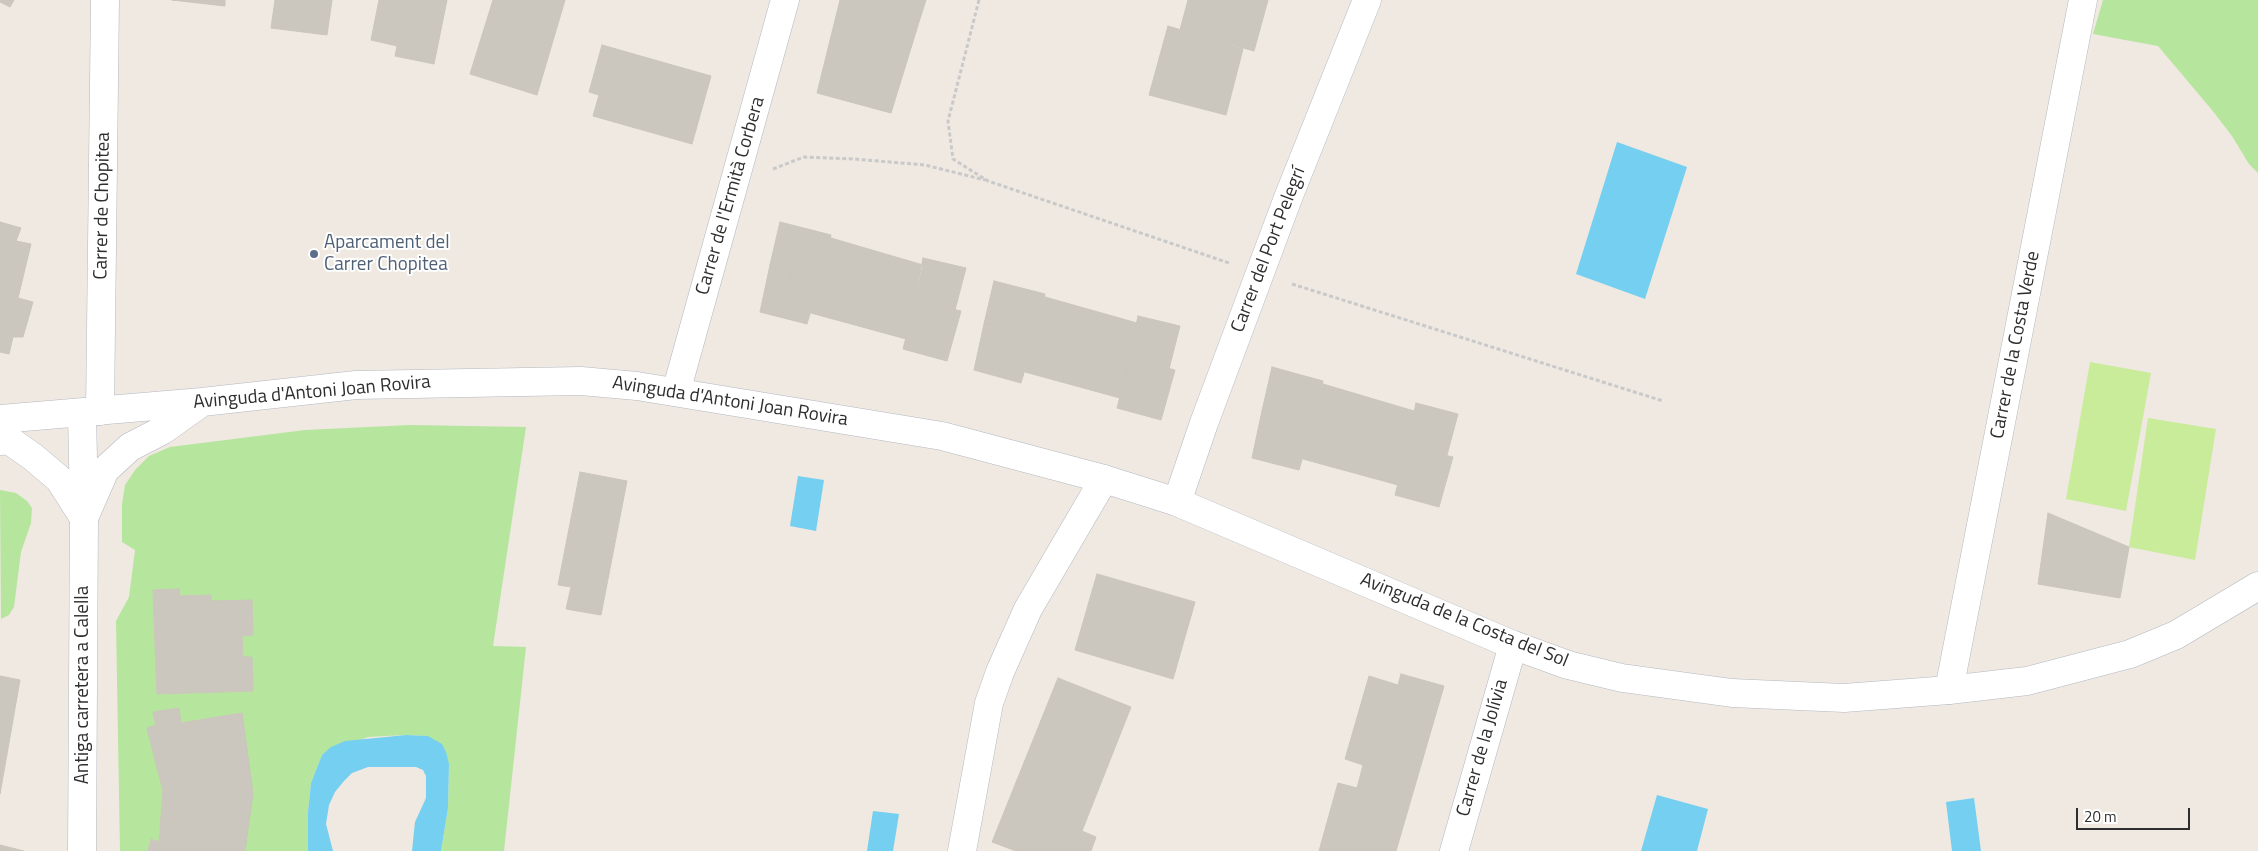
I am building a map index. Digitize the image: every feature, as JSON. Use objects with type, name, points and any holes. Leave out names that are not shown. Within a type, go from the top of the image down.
[{"type":"street","name":"Carrer de Chopitea","points":[[84,518],[91,412],[105,0]]},
{"type":"street","name":"Carrer de l'Ermità Corbera","points":[[676,392],[785,0]]},
{"type":"street","name":"Carrer del Port Pelegrí","points":[[1177,502],[1204,423],[1288,198],[1368,0]]},
{"type":"street","name":"Carrer de la Costa Verde","points":[[1948,690],[2083,0]]},
{"type":"street","name":"Avinguda d'Antoni Joan Rovira","points":[[0,419],[202,402],[356,385],[581,380],[637,386],[942,436],[1104,479],[1177,502],[1337,568]]},
{"type":"street","points":[[84,518],[105,470],[130,447],[163,430],[202,402]]},
{"type":"street","points":[[0,441],[9,440],[59,479],[84,518]]},
{"type":"street","points":[[962,851],[989,703],[1000,672],[1028,610],[1104,479]]},
{"type":"street","name":"Antiga carretera a Calella","points":[[82,851],[84,518]]},
{"type":"street","name":"Avinguda de la Costa del Sol","points":[[1337,568],[1513,645],[1568,665],[1622,678],[1732,693],[1844,698],[1948,690],[2027,681],[2130,654],[2176,635],[2258,586]]},
{"type":"street","name":"Carrer de la Jolívia","points":[[1454,851],[1513,645]]},
{"type":"path","points":[[735,182],[804,157],[925,165],[988,181]]},
{"type":"green space","points":[[2103,0],[2258,0],[2258,173],[2249,164],[2232,136],[2212,110],[2158,46],[2093,34]]},
{"type":"green space","points":[[2090,362],[2151,373],[2126,511],[2066,499]]},
{"type":"green space","points":[[2148,418],[2216,429],[2195,560],[2129,547]]},
{"type":"green space","points":[[410,425],[526,427],[493,646],[526,647],[504,851],[441,851],[448,808],[449,764],[428,736],[406,735],[368,737],[322,755],[311,783],[308,812],[308,851],[245,851],[241,713],[181,723],[179,708],[154,712],[163,791],[159,842],[151,839],[148,851],[120,851],[116,621],[129,597],[135,550],[122,542],[122,504],[125,485],[135,470],[149,456],[170,447],[305,430]],"holes":[[[179,589],[180,596],[210,595],[211,601],[252,600],[253,635],[242,636],[243,657],[252,657],[253,691],[157,694],[153,590]]]},
{"type":"green space","points":[[0,490],[16,493],[27,501],[32,508],[31,523],[21,552],[14,607],[9,615],[1,619]]},
{"type":"water","points":[[1617,142],[1687,167],[1645,299],[1576,274]]},
{"type":"water","points":[[798,476],[824,480],[816,531],[790,526]]},
{"type":"water","points":[[406,735],[428,736],[442,744],[446,752],[449,764],[448,808],[441,851],[412,851],[415,822],[426,798],[426,776],[423,770],[416,767],[368,767],[352,773],[335,792],[329,805],[326,824],[333,851],[308,851],[308,812],[311,783],[322,755],[331,747],[345,741]]},
{"type":"water","points":[[1657,795],[1708,809],[1697,851],[1641,851]]},
{"type":"water","points":[[1974,798],[1981,851],[1952,851],[1946,802]]},
{"type":"water","points":[[873,811],[899,814],[893,851],[867,851]]},
{"type":"building","points":[[0,0],[14,0],[10,7],[0,2]]},
{"type":"building","points":[[172,0],[225,0],[225,6]]},
{"type":"building","points":[[275,0],[332,0],[327,35],[271,28]]},
{"type":"building","points":[[379,0],[447,0],[434,64],[395,56],[397,46],[371,40]]},
{"type":"building","points":[[493,0],[565,0],[537,95],[470,74]]},
{"type":"building","points":[[840,0],[847,0],[919,22],[891,113],[817,93]]},
{"type":"building","points":[[850,0],[926,0],[919,22]]},
{"type":"building","points":[[1188,0],[1268,0],[1254,51],[1180,30]]},
{"type":"building","points":[[1168,26],[1243,49],[1226,115],[1149,95]]},
{"type":"building","points":[[602,45],[711,76],[692,144],[593,116],[599,95],[589,92]]},
{"type":"building","points":[[0,222],[21,228],[16,241],[31,244],[18,298],[33,302],[23,337],[13,337],[9,354],[0,352]]},
{"type":"building","points":[[780,222],[831,235],[818,286],[790,279],[792,270],[770,265]]},
{"type":"building","points":[[831,238],[923,265],[915,303],[821,276]]},
{"type":"building","points":[[923,258],[966,268],[955,310],[939,306],[936,317],[913,311]]},
{"type":"building","points":[[770,265],[792,270],[790,279],[818,286],[807,324],[760,312]]},
{"type":"building","points":[[821,276],[915,303],[906,339],[811,313]]},
{"type":"building","points":[[994,281],[1045,294],[1032,345],[1005,338],[1007,329],[984,324]]},
{"type":"building","points":[[1045,297],[1137,323],[1129,362],[1035,335]]},
{"type":"building","points":[[939,306],[961,311],[947,361],[903,349],[913,311],[936,317]]},
{"type":"building","points":[[1138,316],[1180,326],[1169,369],[1153,365],[1150,376],[1127,370]]},
{"type":"building","points":[[984,324],[1007,329],[1005,338],[1032,345],[1021,383],[974,370]]},
{"type":"building","points":[[1035,335],[1129,362],[1120,398],[1025,372]]},
{"type":"building","points":[[1153,365],[1175,370],[1161,420],[1117,408],[1127,370],[1150,376]]},
{"type":"building","points":[[1272,367],[1323,381],[1310,432],[1282,424],[1284,416],[1262,411]]},
{"type":"building","points":[[1323,384],[1414,411],[1407,449],[1313,422]]},
{"type":"building","points":[[1416,403],[1458,414],[1447,455],[1431,452],[1428,462],[1405,457]]},
{"type":"building","points":[[1262,411],[1284,416],[1282,424],[1310,432],[1299,470],[1252,458]]},
{"type":"building","points":[[1313,422],[1407,449],[1398,485],[1303,459]]},
{"type":"building","points":[[1431,452],[1453,457],[1439,507],[1395,495],[1405,457],[1428,462]]},
{"type":"building","points":[[580,472],[627,481],[601,615],[566,609],[571,587],[558,585]]},
{"type":"building","points":[[2048,513],[2129,547],[2120,598],[2038,584]]},
{"type":"building","points":[[1097,574],[1195,602],[1173,679],[1075,650]]},
{"type":"building","points":[[179,589],[180,596],[211,595],[211,601],[252,600],[253,635],[242,636],[243,657],[252,657],[253,691],[157,694],[153,590]]},
{"type":"building","points":[[1401,674],[1444,686],[1396,851],[1319,851],[1338,783],[1357,788],[1363,765],[1345,759],[1369,676],[1398,685]]},
{"type":"building","points":[[0,676],[20,680],[0,794]]},
{"type":"building","points":[[1058,678],[1131,707],[1082,831],[1096,837],[1091,851],[1016,851],[992,842]]},
{"type":"building","points":[[179,708],[181,723],[242,713],[253,793],[245,851],[148,851],[151,839],[159,842],[163,791],[147,728],[156,725],[153,712]]},
{"type":"building","points":[[0,845],[24,851],[0,851]]},
{"type":"place","name":"Aparcament del Carrer Chopitea","points":[[314,254]]}]
